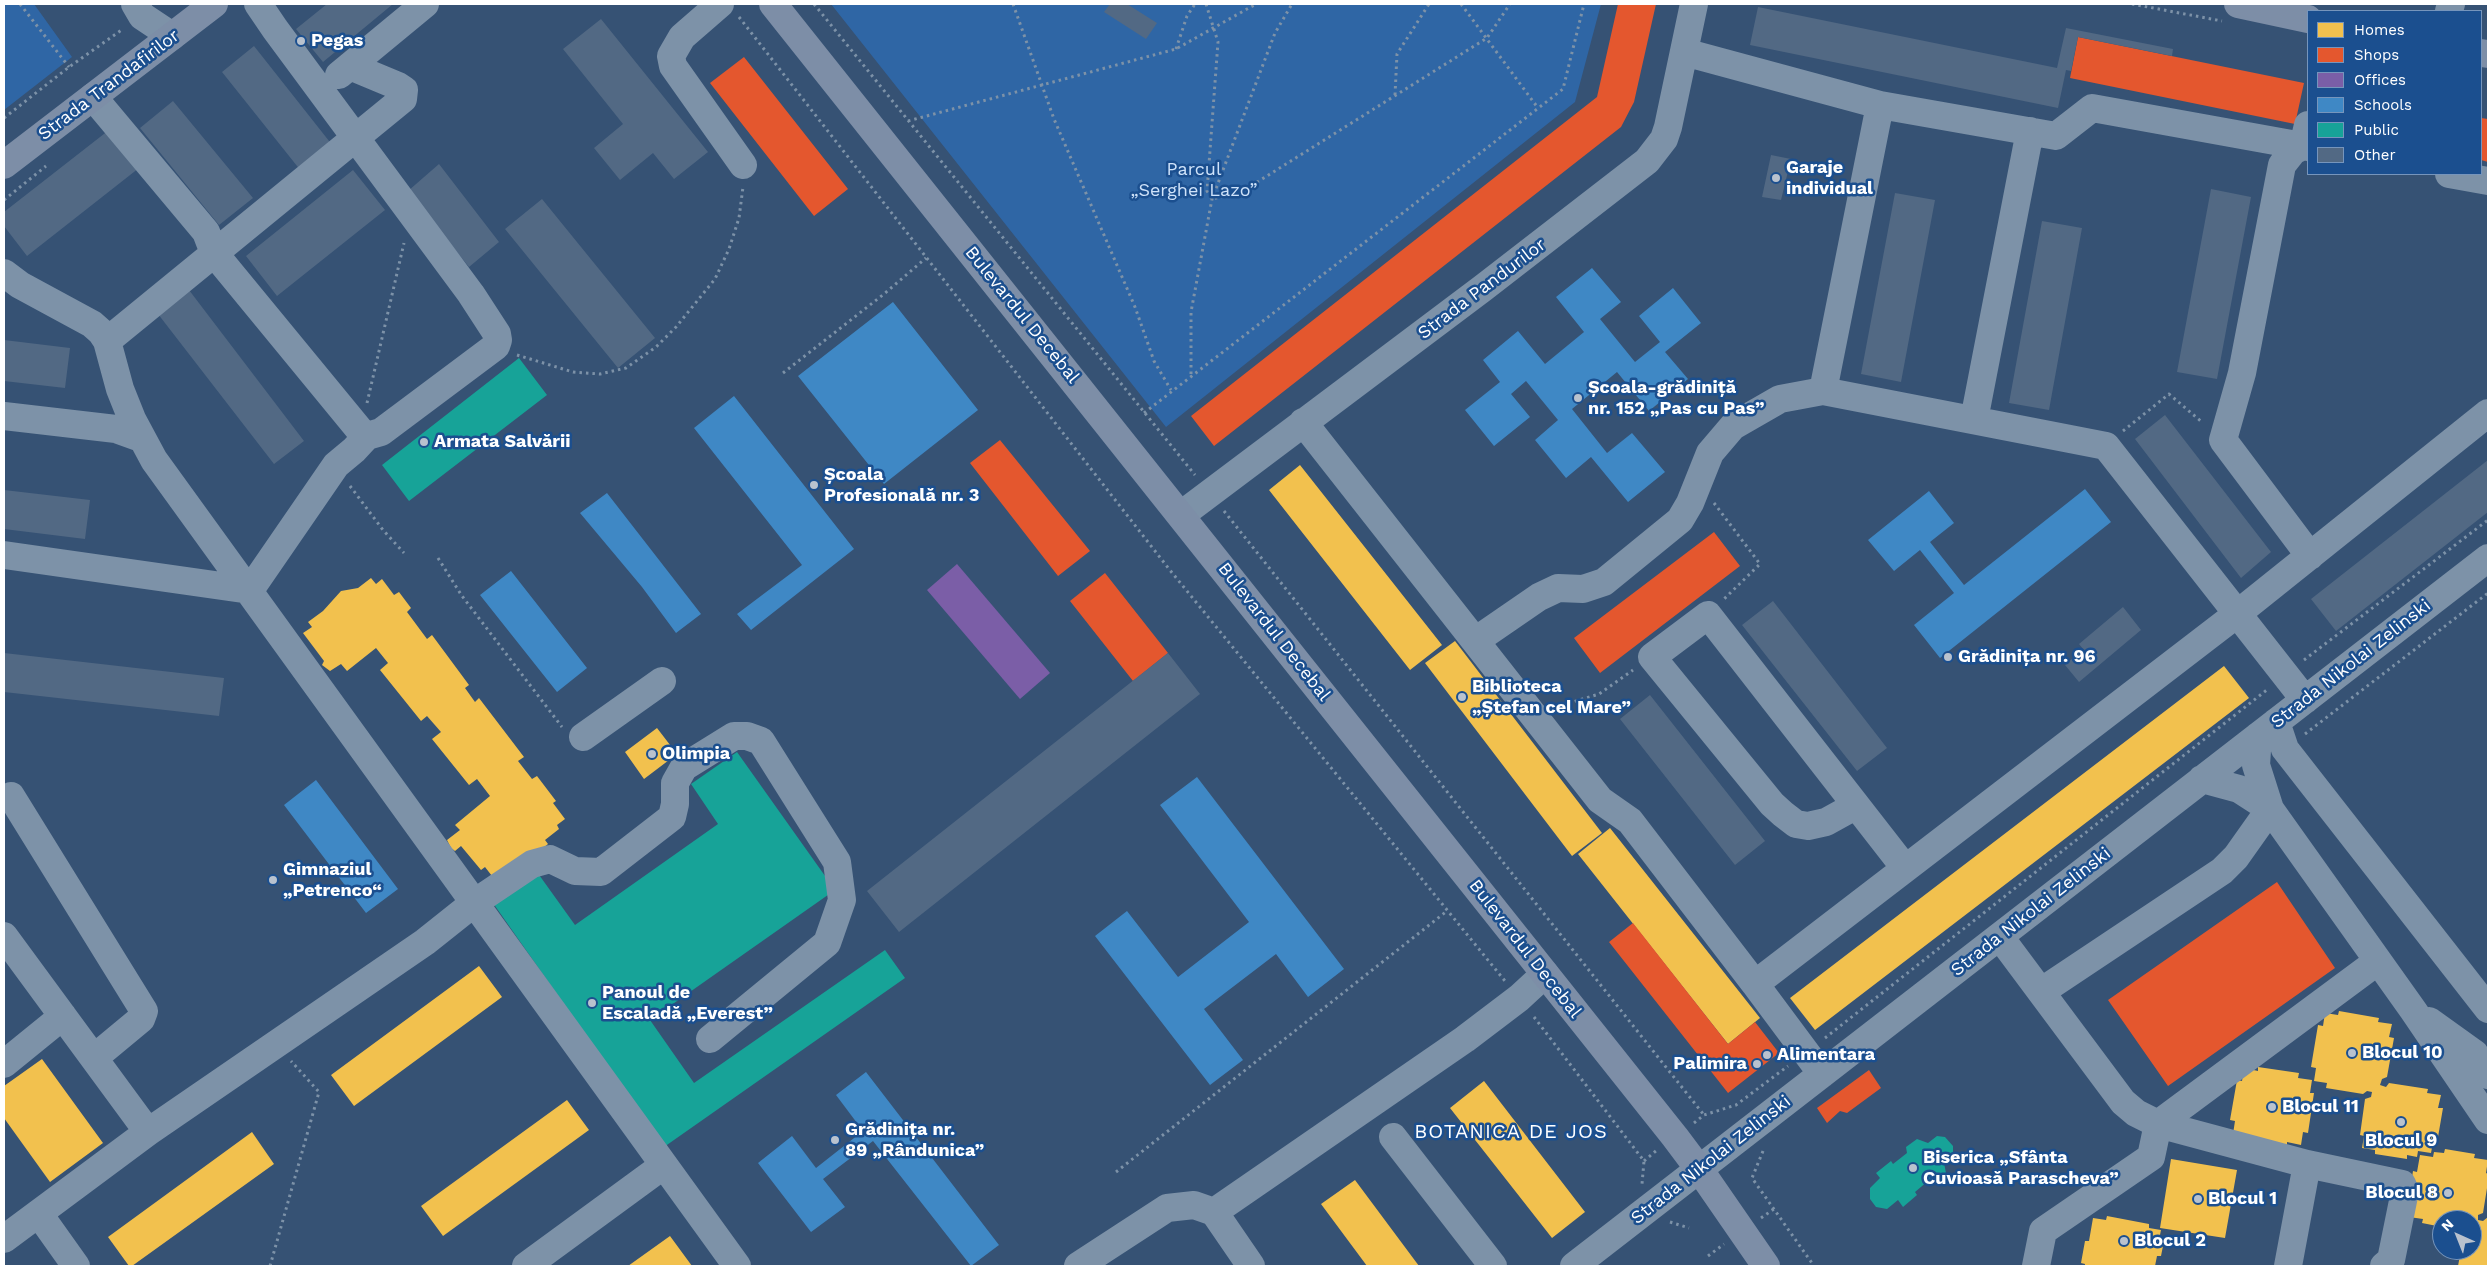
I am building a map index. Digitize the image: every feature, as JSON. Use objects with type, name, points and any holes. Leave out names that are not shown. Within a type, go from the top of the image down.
[{"type":"main road","name":"Strada Trandafirilor","points":[[4,165],[214,4]]},
{"type":"main road","name":"Bulevardul Decebal","points":[[773,4],[1699,1169],[1766,1266]]},
{"type":"main road","points":[[2238,4],[2307,18]]},
{"type":"street","points":[[250,590],[336,465],[367,436],[389,427],[496,346],[498,340],[492,326],[274,29],[258,4]]},
{"type":"street","points":[[320,90],[425,4]]},
{"type":"street","name":"Strada Pandurilor","points":[[1181,515],[1483,288],[1647,161],[1664,139],[1694,4]]},
{"type":"street","points":[[727,8],[682,37],[671,56],[676,71],[743,165]]},
{"type":"street","points":[[138,10],[172,36]]},
{"type":"street","points":[[1684,52],[1880,105],[2056,136],[2092,108],[2307,139]]},
{"type":"street","points":[[107,341],[355,137],[396,106],[404,95],[404,90],[398,86],[350,66]]},
{"type":"street","points":[[93,97],[206,232],[214,253],[362,433],[367,436]]},
{"type":"street","points":[[1823,391],[1880,105]]},
{"type":"street","points":[[1974,420],[2030,131]]},
{"type":"street","points":[[2307,139],[2293,151],[2282,165],[2236,402],[2223,440],[2310,556]]},
{"type":"street","points":[[2455,175],[2488,181]]},
{"type":"street","points":[[4,273],[20,285],[92,324],[107,341],[120,389],[141,438],[154,460],[250,590],[737,1266]]},
{"type":"street","points":[[1475,641],[1539,597],[1558,588],[1583,589],[1604,582],[1680,520],[1690,502],[1710,453],[1733,426],[1780,399],[1823,391],[2106,446],[2305,700]]},
{"type":"street","points":[[1755,984],[2237,614],[2488,413]]},
{"type":"street","points":[[4,416],[116,429],[141,438]]},
{"type":"street","points":[[1304,422],[1600,800],[1630,821],[1822,1074]]},
{"type":"street","points":[[4,555],[250,590]]},
{"type":"street","name":"Strada Nikolai Zelinski","points":[[1574,1266],[2488,558]]},
{"type":"street","points":[[1855,806],[1826,822],[1808,826],[1796,824],[1772,804],[1652,657],[1708,615],[1855,806],[1906,868]]},
{"type":"street","points":[[573,733],[662,681]]},
{"type":"street","points":[[2488,1009],[2285,749],[2267,729],[2256,750],[2257,770],[2270,809],[2378,960],[2488,1120]]},
{"type":"street","points":[[4,1239],[148,1132],[425,942],[474,902],[532,864],[550,859],[575,871],[601,872],[672,817],[675,804],[675,782],[684,767],[734,736],[747,736],[761,741],[837,862],[842,900],[827,943],[710,1039]]},
{"type":"street","points":[[2202,779],[2222,782],[2240,789],[2270,809]]},
{"type":"street","points":[[11,796],[144,1011],[141,1019],[94,1058]]},
{"type":"street","points":[[2042,991],[2222,871],[2236,857],[2270,809]]},
{"type":"street","points":[[4,936],[148,1132]]},
{"type":"street","points":[[2000,937],[2123,1102],[2136,1113],[2158,1124],[2307,1164],[2397,1182],[2404,1186],[2405,1191],[2391,1260],[2384,1266]]},
{"type":"street","points":[[2036,1266],[2043,1231],[2151,1157],[2158,1124],[2378,960]]},
{"type":"street","points":[[1214,1212],[1465,1039],[1519,998],[1545,974]]},
{"type":"street","points":[[2413,1010],[2475,1054],[2488,1074]]},
{"type":"street","points":[[4,1064],[63,1016]]},
{"type":"street","points":[[1393,1137],[1493,1266]]},
{"type":"street","points":[[2288,1266],[2307,1164]]},
{"type":"street","points":[[526,1266],[664,1165]]},
{"type":"street","points":[[1078,1266],[1167,1208],[1194,1205],[1214,1212],[1251,1266]]},
{"type":"street","points":[[39,1214],[76,1266]]},
{"type":"path","points":[[20,4],[69,66]]},
{"type":"path","points":[[814,4],[1210,493],[1704,1115],[1736,1105],[1806,1052],[2286,674],[2488,520]]},
{"type":"path","points":[[1013,4],[1044,85],[1054,119],[1136,307],[1154,361],[1171,390]]},
{"type":"path","points":[[1176,48],[1187,16],[1195,4]]},
{"type":"path","points":[[1206,4],[1218,42],[1207,191],[1212,199]]},
{"type":"path","points":[[908,121],[1176,48],[1256,4]]},
{"type":"path","points":[[1191,374],[1191,312],[1212,199],[1276,33],[1292,4]]},
{"type":"path","points":[[1395,95],[1397,54],[1429,4]]},
{"type":"path","points":[[1461,4],[1538,108]]},
{"type":"path","points":[[1212,199],[1243,191],[1486,38],[1510,4]]},
{"type":"path","points":[[1144,413],[1191,374],[1563,89],[1584,4]]},
{"type":"path","points":[[727,8],[926,258],[1169,569],[1519,998],[1644,1161],[1641,1193]]},
{"type":"path","points":[[4,118],[138,10]]},
{"type":"path","points":[[496,346],[515,355],[573,372],[600,374],[626,368],[656,347],[676,328],[715,279],[729,248],[739,218],[744,190],[743,165]]},
{"type":"path","points":[[367,436],[366,408],[410,212]]},
{"type":"path","points":[[783,373],[884,294],[926,258]]},
{"type":"path","points":[[2106,446],[2169,394],[2223,440]]},
{"type":"path","points":[[344,458],[345,476],[352,490],[404,554]]},
{"type":"path","points":[[1698,482],[1760,564],[1708,615]]},
{"type":"path","points":[[438,558],[462,596],[573,733]]},
{"type":"path","points":[[1533,714],[1599,694],[1652,657]]},
{"type":"path","points":[[1116,1172],[1447,910]]},
{"type":"path","points":[[270,1266],[319,1092],[276,1044]]},
{"type":"path","points":[[1766,1144],[1752,1178],[1814,1266]]},
{"type":"green space","points":[[4,4],[34,4],[72,57],[4,110]]},
{"type":"green space","name":"Parcul „Serghei Lazo”","points":[[831,4],[1601,4],[1575,102],[1166,427]]},
{"type":"building: Homes","points":[[1300,465],[1442,645],[1410,670],[1269,490]]},
{"type":"building: Homes","points":[[371,578],[376,584],[382,579],[394,595],[399,592],[411,608],[407,612],[427,639],[432,635],[469,685],[465,688],[475,702],[479,698],[524,757],[518,761],[532,779],[537,776],[556,801],[553,803],[565,819],[557,825],[559,829],[545,840],[548,844],[527,861],[492,876],[485,867],[481,870],[461,846],[455,851],[451,848],[447,840],[460,830],[455,825],[490,796],[477,779],[469,785],[432,739],[441,732],[427,716],[421,721],[380,670],[388,663],[376,648],[347,671],[341,664],[330,671],[322,665],[324,661],[303,633],[312,627],[308,622],[323,611],[341,591],[358,588]]},
{"type":"building: Homes","points":[[1455,641],[1602,833],[1572,856],[1425,663]]},
{"type":"building: Homes","points":[[2224,666],[2249,698],[1815,1030],[1790,998]]},
{"type":"building: Homes","points":[[657,728],[677,754],[644,779],[625,752]]},
{"type":"building: Homes","points":[[1610,828],[1760,1018],[1728,1044],[1578,854]]},
{"type":"building: Homes","points":[[479,966],[502,997],[354,1106],[331,1075]]},
{"type":"building: Homes","points":[[2339,1011],[2379,1018],[2378,1022],[2392,1024],[2389,1037],[2394,1038],[2387,1077],[2382,1079],[2380,1085],[2386,1087],[2389,1083],[2428,1089],[2427,1093],[2441,1095],[2438,1108],[2443,1108],[2438,1137],[2434,1137],[2431,1153],[2418,1151],[2417,1157],[2407,1155],[2407,1159],[2375,1154],[2375,1150],[2362,1148],[2364,1136],[2360,1135],[2365,1099],[2371,1097],[2372,1092],[2367,1091],[2363,1094],[2326,1088],[2327,1083],[2314,1081],[2316,1068],[2311,1067],[2318,1025],[2323,1026],[2325,1013],[2338,1015]]},
{"type":"building: Homes","points":[[42,1059],[103,1143],[50,1182],[4,1118],[4,1086]]},
{"type":"building: Homes","name":"Blocul 11","points":[[2258,1067],[2299,1073],[2298,1078],[2312,1080],[2310,1093],[2314,1093],[2308,1133],[2303,1132],[2301,1145],[2287,1142],[2287,1147],[2233,1134],[2235,1121],[2230,1120],[2237,1080],[2242,1081],[2244,1068],[2258,1071]]},
{"type":"building: Homes","points":[[1484,1081],[1585,1212],[1552,1238],[1450,1108]]},
{"type":"building: Homes","points":[[567,1100],[589,1130],[443,1236],[421,1206]]},
{"type":"building: Homes","points":[[252,1132],[274,1164],[132,1266],[129,1266],[108,1237]]},
{"type":"building: Homes","name":"Blocul 8","points":[[2445,1149],[2475,1154],[2474,1158],[2488,1160],[2486,1173],[2488,1174],[2488,1182],[2483,1213],[2482,1210],[2432,1210],[2432,1225],[2422,1223],[2423,1219],[2409,1217],[2408,1203],[2413,1171],[2417,1172],[2420,1155],[2433,1157],[2434,1152],[2444,1153]]},
{"type":"building: Homes","name":"Blocul 1","points":[[2171,1159],[2237,1170],[2225,1238],[2160,1228]]},
{"type":"building: Homes","points":[[1355,1180],[1419,1266],[1367,1266],[1321,1204]]},
{"type":"building: Homes","name":"Blocul 2","points":[[2107,1216],[2149,1224],[2149,1228],[2161,1230],[2158,1245],[2163,1246],[2161,1256],[2157,1256],[2155,1266],[2085,1266],[2085,1264],[2081,1263],[2085,1241],[2089,1241],[2093,1218],[2106,1220]]},
{"type":"building: Homes","name":"Blocul 8","points":[[2488,1217],[2488,1266],[2458,1266],[2459,1260],[2482,1260],[2482,1221]]},
{"type":"building: Homes","points":[[670,1236],[692,1266],[628,1266]]},
{"type":"building: Shops","points":[[1618,4],[1656,4],[1634,102],[1621,127],[1214,446],[1191,416],[1597,97]]},
{"type":"building: Shops","points":[[2078,37],[2304,83],[2295,124],[2070,78]]},
{"type":"building: Shops","points":[[744,57],[848,189],[814,216],[710,83]]},
{"type":"building: Shops","points":[[2482,118],[2488,119],[2488,162],[2482,160]]},
{"type":"building: Shops","points":[[1000,440],[1090,551],[1058,576],[970,463]]},
{"type":"building: Shops","points":[[1714,532],[1740,566],[1600,673],[1574,638]]},
{"type":"building: Shops","points":[[1105,573],[1168,653],[1133,681],[1070,601]]},
{"type":"building: Shops","points":[[2277,882],[2335,968],[2168,1086],[2108,1000]]},
{"type":"building: Shops","points":[[1633,923],[1728,1044],[1755,1022],[1779,1053],[1728,1093],[1609,942]]},
{"type":"building: Shops","points":[[1869,1070],[1881,1088],[1847,1113],[1840,1111],[1827,1123],[1817,1108]]},
{"type":"building: Offices","points":[[957,564],[1050,673],[1020,699],[927,590]]},
{"type":"building: Schools","points":[[1592,268],[1621,302],[1600,319],[1635,362],[1660,342],[1639,316],[1673,288],[1701,323],[1665,352],[1688,379],[1649,411],[1617,372],[1572,409],[1607,453],[1632,433],[1665,472],[1628,502],[1591,457],[1566,478],[1535,440],[1558,420],[1526,381],[1511,394],[1530,417],[1494,446],[1465,410],[1500,382],[1483,360],[1518,331],[1545,364],[1584,332],[1556,297]]},
{"type":"building: Schools","points":[[893,302],[978,410],[884,484],[798,376]]},
{"type":"building: Schools","points":[[734,396],[854,549],[751,630],[737,614],[802,565],[694,428]]},
{"type":"building: Schools","points":[[2085,489],[2111,522],[1940,658],[1914,625],[1954,593],[1920,550],[1894,571],[1868,540],[1929,491],[1954,523],[1930,542],[1964,585]]},
{"type":"building: Schools","points":[[607,493],[701,614],[676,633],[642,587],[580,513]]},
{"type":"building: Schools","points":[[511,571],[587,668],[557,692],[480,595]]},
{"type":"building: Schools","points":[[1197,777],[1344,969],[1308,997],[1276,954],[1204,1009],[1243,1060],[1210,1085],[1095,936],[1127,911],[1178,977],[1249,922],[1160,805]]},
{"type":"building: Schools","points":[[316,780],[398,889],[366,913],[284,805]]},
{"type":"building: Schools","points":[[866,1072],[999,1245],[971,1266],[873,1141],[823,1179],[845,1207],[811,1232],[758,1163],[792,1136],[816,1168],[863,1131],[836,1095]]},
{"type":"building: Public","points":[[519,358],[547,395],[409,501],[382,465]]},
{"type":"building: Public","points":[[737,752],[835,890],[650,1020],[694,1083],[885,950],[905,978],[664,1147],[493,903],[537,872],[575,925],[718,824],[691,784]]},
{"type":"building: Public","name":"Biserica „Sfânta Cuvioasă Parascheva”","points":[[1937,1136],[1945,1137],[1953,1146],[1953,1154],[1944,1163],[1946,1173],[1936,1182],[1928,1181],[1915,1192],[1917,1195],[1903,1207],[1898,1200],[1887,1209],[1876,1207],[1870,1199],[1870,1188],[1880,1178],[1876,1173],[1891,1161],[1893,1164],[1907,1153],[1906,1147],[1917,1139],[1928,1143]]},
{"type":"building: Other","points":[[327,4],[393,4],[323,62],[296,29]]},
{"type":"building: Other","points":[[1110,4],[1127,4],[1157,23],[1146,39],[1104,12]]},
{"type":"building: Other","points":[[1758,7],[2057,68],[2066,28],[2173,49],[2172,56],[2078,37],[2071,71],[2066,70],[2058,108],[1750,45]]},
{"type":"building: Other","points":[[601,19],[708,152],[674,179],[653,153],[620,180],[594,148],[623,124],[563,49]]},
{"type":"building: Other","points":[[254,46],[333,146],[301,171],[222,72]]},
{"type":"building: Other","points":[[173,101],[253,198],[219,225],[140,128]]},
{"type":"building: Other","points":[[109,130],[139,168],[27,256],[4,226],[4,212]]},
{"type":"building: Other","name":"Garaje individual","points":[[1771,155],[1791,159],[1781,200],[1762,197]]},
{"type":"building: Other","points":[[439,164],[499,242],[469,267],[408,191]]},
{"type":"building: Other","points":[[353,170],[385,210],[277,296],[246,256]]},
{"type":"building: Other","points":[[2211,189],[2251,197],[2217,379],[2177,372]]},
{"type":"building: Other","points":[[1895,193],[1935,200],[1901,382],[1861,374]]},
{"type":"building: Other","points":[[542,199],[655,338],[618,368],[505,229]]},
{"type":"building: Other","points":[[2042,221],[2082,228],[2049,410],[2009,403]]},
{"type":"building: Other","points":[[189,290],[304,441],[274,464],[158,314]]},
{"type":"building: Other","points":[[4,340],[70,348],[65,388],[4,381]]},
{"type":"building: Other","points":[[2165,415],[2271,552],[2241,578],[2135,439]]},
{"type":"building: Other","points":[[2488,460],[2488,512],[2336,631],[2311,599]]},
{"type":"building: Other","points":[[4,490],[90,500],[85,539],[4,529]]},
{"type":"building: Other","points":[[1773,601],[1887,748],[1857,771],[1742,625]]},
{"type":"building: Other","points":[[2123,607],[2141,630],[2079,682],[2065,665],[2083,649],[2079,644]]},
{"type":"building: Other","points":[[4,653],[224,678],[219,716],[4,692]]},
{"type":"building: Other","points":[[1168,653],[1200,694],[899,932],[867,891]]},
{"type":"building: Other","points":[[1650,695],[1765,841],[1735,865],[1620,719]]},
{"type":"place","name":"Pegas","points":[[301,41]]},
{"type":"place","name":"Garaje individual","points":[[1776,178]]},
{"type":"place","name":"Școala-grădiniță nr. 152 „Pas cu Pas”","points":[[1578,398]]},
{"type":"place","name":"Armata Salvării","points":[[424,442]]},
{"type":"place","name":"Școala Profesională nr. 3","points":[[814,485]]},
{"type":"place","name":"Grădinița nr. 96","points":[[1948,657]]},
{"type":"place","name":"Biblioteca „Ștefan cel Mare”","points":[[1462,697]]},
{"type":"place","name":"Olimpia","points":[[652,754]]},
{"type":"place","name":"Gimnaziul „Petrenco“","points":[[273,880]]},
{"type":"place","name":"Panoul de Escaladă „Everest”","points":[[592,1003]]},
{"type":"place","name":"Blocul 10","points":[[2352,1053]]},
{"type":"place","name":"Alimentara","points":[[1767,1055]]},
{"type":"place","name":"Palimira","points":[[1757,1064]]},
{"type":"place","name":"Blocul 11","points":[[2272,1107]]},
{"type":"place","name":"Blocul 9","points":[[2401,1122]]},
{"type":"place","name":"Grădinița nr. 89 „Rândunica”","points":[[835,1140]]},
{"type":"place","name":"Biserica „Sfânta Cuvioasă Parascheva”","points":[[1913,1168]]},
{"type":"place","name":"Blocul 8","points":[[2448,1193]]},
{"type":"place","name":"Blocul 1","points":[[2198,1199]]},
{"type":"place","name":"Blocul 2","points":[[2124,1241]]},
{"type":"district","name":"BOTANICA DE JOS","points":[[1511,1132]]}]
